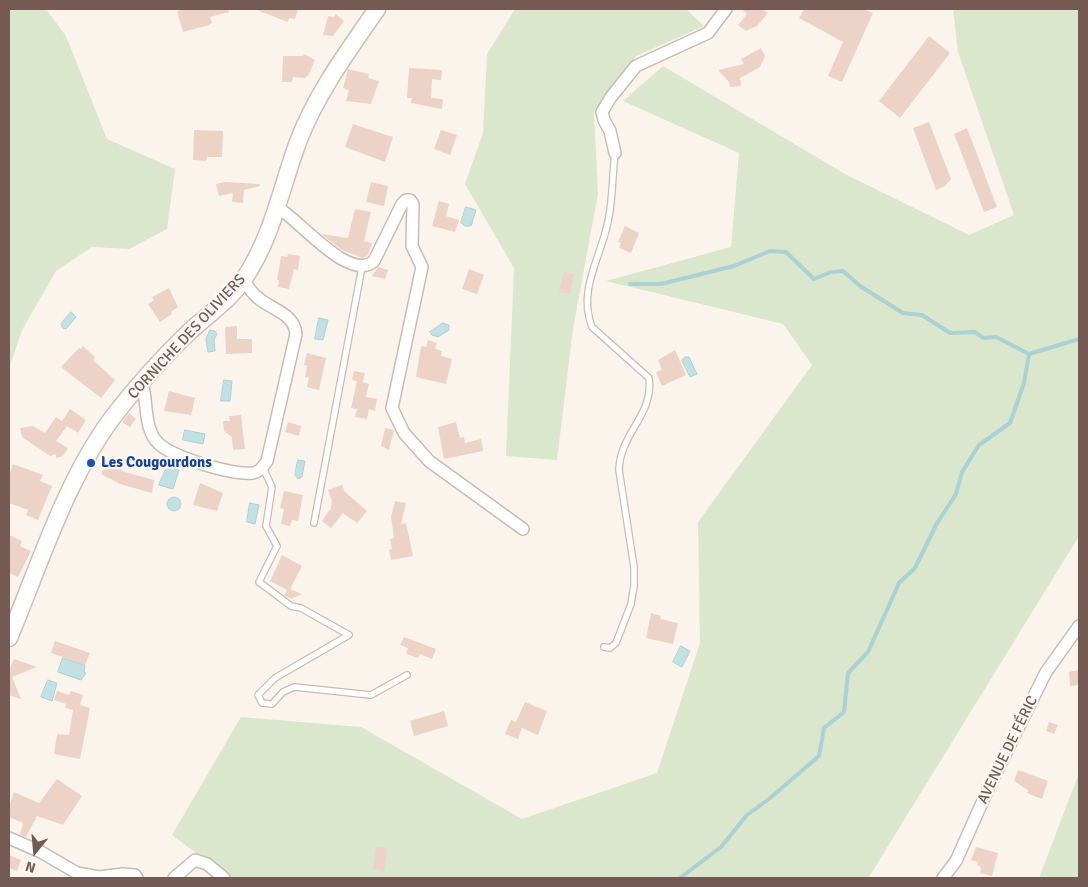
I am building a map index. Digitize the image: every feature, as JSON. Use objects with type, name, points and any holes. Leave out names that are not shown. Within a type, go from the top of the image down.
[{"type":"street","name":"CORNICHE DES OLIVIERS","points":[[9,638],[82,467],[104,429],[142,382],[187,334],[221,304],[244,280],[278,208],[298,141],[343,58],[377,9]]},
{"type":"street","points":[[615,153],[610,131],[602,112],[610,97],[636,66],[708,33],[726,9]]},
{"type":"street","points":[[278,208],[288,213],[317,241],[336,254],[362,267],[369,266],[374,261],[402,204],[406,200],[410,200],[413,204],[412,246],[422,267],[392,408],[404,434],[429,461],[523,529]]},
{"type":"street","points":[[142,382],[151,432],[159,444],[191,460],[234,471],[253,473],[263,468],[267,461],[294,343],[295,326],[290,318],[255,296],[244,280]]},
{"type":"street","name":"AVENUE DE FÉRIC","points":[[943,878],[956,860],[989,787],[1046,672],[1079,626]]},
{"type":"street","points":[[9,838],[41,852],[77,873],[99,877],[123,874],[135,875],[137,878]]},
{"type":"street","points":[[174,878],[195,860],[207,864],[224,878]]},
{"type":"lane","points":[[604,647],[610,648],[616,643],[631,604],[634,586],[634,567],[619,470],[620,455],[642,415],[651,388],[649,378],[592,327],[586,303],[589,284],[608,225],[615,153]]},
{"type":"lane","points":[[314,523],[362,267]]},
{"type":"lane","points":[[263,468],[272,487],[266,526],[277,546],[259,582],[291,606],[301,608],[349,635],[275,678],[258,694],[262,703],[272,704],[283,692],[294,687],[371,695],[407,675]]},
{"type":"green space","points":[[9,9],[46,9],[66,36],[107,139],[175,169],[167,229],[129,249],[92,247],[56,271],[22,330],[9,369]]},
{"type":"green space","points":[[515,9],[686,9],[704,26],[636,56],[594,112],[598,194],[573,329],[557,460],[506,456],[514,268],[465,184],[483,133],[487,54]]},
{"type":"green space","points":[[953,9],[1079,9],[1079,536],[869,877],[229,878],[172,835],[241,717],[361,727],[522,819],[657,773],[700,643],[698,522],[812,365],[783,324],[606,281],[731,247],[739,153],[623,101],[663,66],[845,174],[969,235],[1014,215],[958,52]]},
{"type":"green space","points":[[1079,773],[1079,878],[1039,878]]},
{"type":"water","points":[[466,207],[476,210],[471,226],[465,226],[461,223]]},
{"type":"water","points":[[71,312],[76,317],[66,329],[63,328],[61,324]]},
{"type":"water","points":[[319,318],[328,320],[323,340],[315,339]]},
{"type":"water","points":[[443,323],[449,325],[449,330],[438,337],[432,335],[430,332]]},
{"type":"water","points":[[210,330],[215,331],[217,334],[214,340],[215,351],[208,352],[206,339]]},
{"type":"water","points":[[685,357],[689,357],[697,374],[690,377],[682,361]]},
{"type":"water","points":[[224,380],[232,381],[230,401],[221,401]]},
{"type":"water","points":[[185,430],[205,434],[203,444],[183,440]]},
{"type":"water","points":[[298,460],[305,461],[302,477],[298,479],[295,475]]},
{"type":"water","points":[[167,467],[179,470],[173,489],[159,485]]},
{"type":"water","points":[[174,497],[179,499],[181,504],[179,509],[174,511],[169,509],[167,504],[169,499]]},
{"type":"water","points":[[250,503],[259,505],[255,524],[247,522]]},
{"type":"water","points":[[681,646],[690,651],[682,667],[673,662]]},
{"type":"water","points":[[63,658],[85,665],[84,672],[86,673],[81,680],[58,672]]},
{"type":"water","points":[[48,680],[57,683],[52,701],[41,697]]},
{"type":"building","points":[[184,9],[229,9],[229,12],[210,17],[212,23],[209,25],[183,32],[177,11]]},
{"type":"building","points":[[259,9],[298,9],[295,19],[289,18],[288,22],[259,11]]},
{"type":"building","points":[[741,9],[762,9],[768,13],[757,26],[746,31],[738,25],[747,14]]},
{"type":"building","points":[[804,9],[863,9],[873,13],[842,82],[828,76],[843,42],[799,18]]},
{"type":"building","points":[[336,14],[344,21],[333,36],[323,35],[328,16],[334,17]]},
{"type":"building","points":[[929,36],[950,53],[900,118],[879,101]]},
{"type":"building","points":[[761,48],[765,56],[760,67],[740,78],[741,86],[730,87],[729,82],[718,70],[744,64],[741,59]]},
{"type":"building","points":[[304,54],[315,60],[309,74],[305,78],[293,77],[292,82],[282,82],[283,56],[303,56]]},
{"type":"building","points":[[409,68],[442,70],[441,80],[432,79],[431,98],[443,99],[442,109],[411,103],[412,98],[407,98]]},
{"type":"building","points":[[348,69],[369,74],[368,78],[379,81],[371,104],[346,101],[349,90],[343,88]]},
{"type":"building","points":[[929,122],[951,179],[945,186],[936,190],[913,128]]},
{"type":"building","points":[[353,124],[393,137],[385,162],[345,147]]},
{"type":"building","points":[[967,128],[997,207],[984,212],[954,134]]},
{"type":"building","points":[[194,130],[223,131],[222,157],[207,157],[206,161],[193,160]]},
{"type":"building","points":[[441,130],[457,135],[450,155],[434,149]]},
{"type":"building","points":[[224,182],[260,184],[260,186],[244,190],[243,203],[232,202],[233,193],[219,196],[216,184]]},
{"type":"building","points":[[371,182],[388,186],[384,206],[366,202]]},
{"type":"building","points":[[439,201],[449,204],[446,216],[459,220],[455,232],[432,226]]},
{"type":"building","points":[[355,209],[371,212],[364,241],[372,243],[368,255],[363,258],[342,250],[321,234],[348,238]]},
{"type":"building","points":[[625,226],[639,233],[631,253],[619,248],[621,243],[618,242]]},
{"type":"building","points":[[288,254],[300,256],[298,270],[294,269],[289,289],[278,287],[279,280],[277,280],[281,256],[287,257]]},
{"type":"building","points":[[378,267],[388,270],[385,279],[372,276]]},
{"type":"building","points":[[469,269],[484,275],[477,294],[462,289]]},
{"type":"building","points":[[564,272],[574,274],[570,294],[559,292]]},
{"type":"building","points":[[169,288],[178,307],[171,312],[172,314],[160,322],[148,304],[154,300],[152,297]]},
{"type":"building","points":[[237,326],[237,339],[252,339],[252,353],[226,354],[225,327]]},
{"type":"building","points":[[428,340],[437,343],[435,349],[442,351],[441,356],[452,359],[446,384],[416,377],[421,346],[426,347]]},
{"type":"building","points":[[83,346],[95,357],[93,360],[115,380],[101,398],[61,367]]},
{"type":"building","points":[[675,350],[686,375],[662,386],[656,372],[662,370],[658,360]]},
{"type":"building","points":[[307,353],[326,358],[319,390],[307,387],[309,378],[305,377],[307,366],[304,365]]},
{"type":"building","points":[[354,371],[365,373],[363,382],[369,384],[366,397],[377,399],[375,411],[369,409],[367,419],[355,417],[357,409],[351,408],[357,381],[352,380]]},
{"type":"building","points":[[169,391],[195,398],[191,415],[164,411]]},
{"type":"building","points":[[70,409],[86,420],[78,433],[67,426],[56,441],[68,448],[63,456],[56,458],[56,454],[50,456],[22,437],[20,428],[33,426],[45,433],[56,417],[62,421]]},
{"type":"building","points":[[129,413],[136,419],[130,427],[122,422]]},
{"type":"building","points":[[241,415],[245,449],[233,450],[232,437],[224,431],[223,421],[230,421],[229,416]]},
{"type":"building","points":[[288,422],[301,426],[299,436],[285,432]]},
{"type":"building","points":[[456,422],[460,438],[464,437],[465,443],[481,439],[483,451],[444,459],[438,427]]},
{"type":"building","points":[[385,428],[394,430],[389,450],[381,446]]},
{"type":"building","points":[[108,461],[122,469],[121,471],[154,480],[152,493],[120,484],[101,474]]},
{"type":"building","points":[[13,464],[43,475],[40,481],[52,486],[38,520],[26,515],[28,510],[9,503],[9,475]]},
{"type":"building","points":[[200,483],[223,493],[217,511],[193,505]]},
{"type":"building","points":[[342,485],[345,492],[367,511],[357,523],[343,513],[331,528],[322,521],[331,508],[332,501],[328,490]]},
{"type":"building","points":[[284,491],[303,495],[298,521],[292,520],[290,526],[281,524],[284,509],[280,508]]},
{"type":"building","points":[[395,501],[406,503],[401,524],[406,523],[413,556],[391,560],[389,550],[392,549],[390,539],[394,538],[391,517]]},
{"type":"building","points":[[9,535],[22,541],[20,546],[31,551],[18,577],[9,573]]},
{"type":"building","points":[[282,555],[302,566],[290,589],[302,594],[291,599],[284,595],[287,590],[270,581]]},
{"type":"building","points":[[651,613],[661,616],[660,619],[678,623],[673,644],[646,638]]},
{"type":"building","points":[[404,637],[436,649],[432,659],[420,654],[418,658],[406,654],[408,648],[400,645]]},
{"type":"building","points":[[55,641],[90,653],[85,665],[51,653]]},
{"type":"building","points":[[14,659],[37,667],[12,677],[21,699],[9,695],[9,670]]},
{"type":"building","points":[[1079,670],[1079,685],[1070,686],[1069,672]]},
{"type":"building","points":[[57,691],[69,695],[71,691],[83,695],[80,705],[90,708],[80,759],[54,754],[57,734],[69,735],[73,710],[65,708],[66,704],[54,700]]},
{"type":"building","points":[[525,702],[547,711],[538,735],[522,728],[518,739],[505,734],[511,720],[516,722]]},
{"type":"building","points":[[444,711],[448,726],[414,736],[410,721]]},
{"type":"building","points":[[1049,722],[1058,725],[1054,734],[1046,731]]},
{"type":"building","points":[[1018,770],[1048,781],[1042,799],[1027,793],[1028,790],[1014,781]]},
{"type":"building","points":[[57,779],[82,796],[63,825],[37,816],[26,837],[20,835],[23,823],[9,817],[9,806],[14,792],[39,803]]},
{"type":"building","points":[[376,847],[387,848],[384,871],[373,869]]},
{"type":"building","points":[[976,847],[998,853],[992,876],[980,873],[981,867],[977,865],[978,862],[971,860]]},
{"type":"building","points":[[9,855],[21,860],[17,871],[9,868]]},
{"type":"waterway","points":[[630,284],[661,284],[734,266],[770,251],[786,252],[814,279],[831,272],[843,271],[860,286],[903,313],[922,315],[950,333],[975,332],[983,338],[996,337],[1029,354]]},
{"type":"waterway","points":[[680,878],[721,847],[747,815],[819,756],[824,728],[844,712],[848,673],[868,652],[899,583],[915,568],[936,525],[956,494],[962,472],[979,445],[1010,423],[1024,383],[1029,354],[1079,339]]},
{"type":"place","name":"Les Cougourdons","points":[[91,463]]}]
